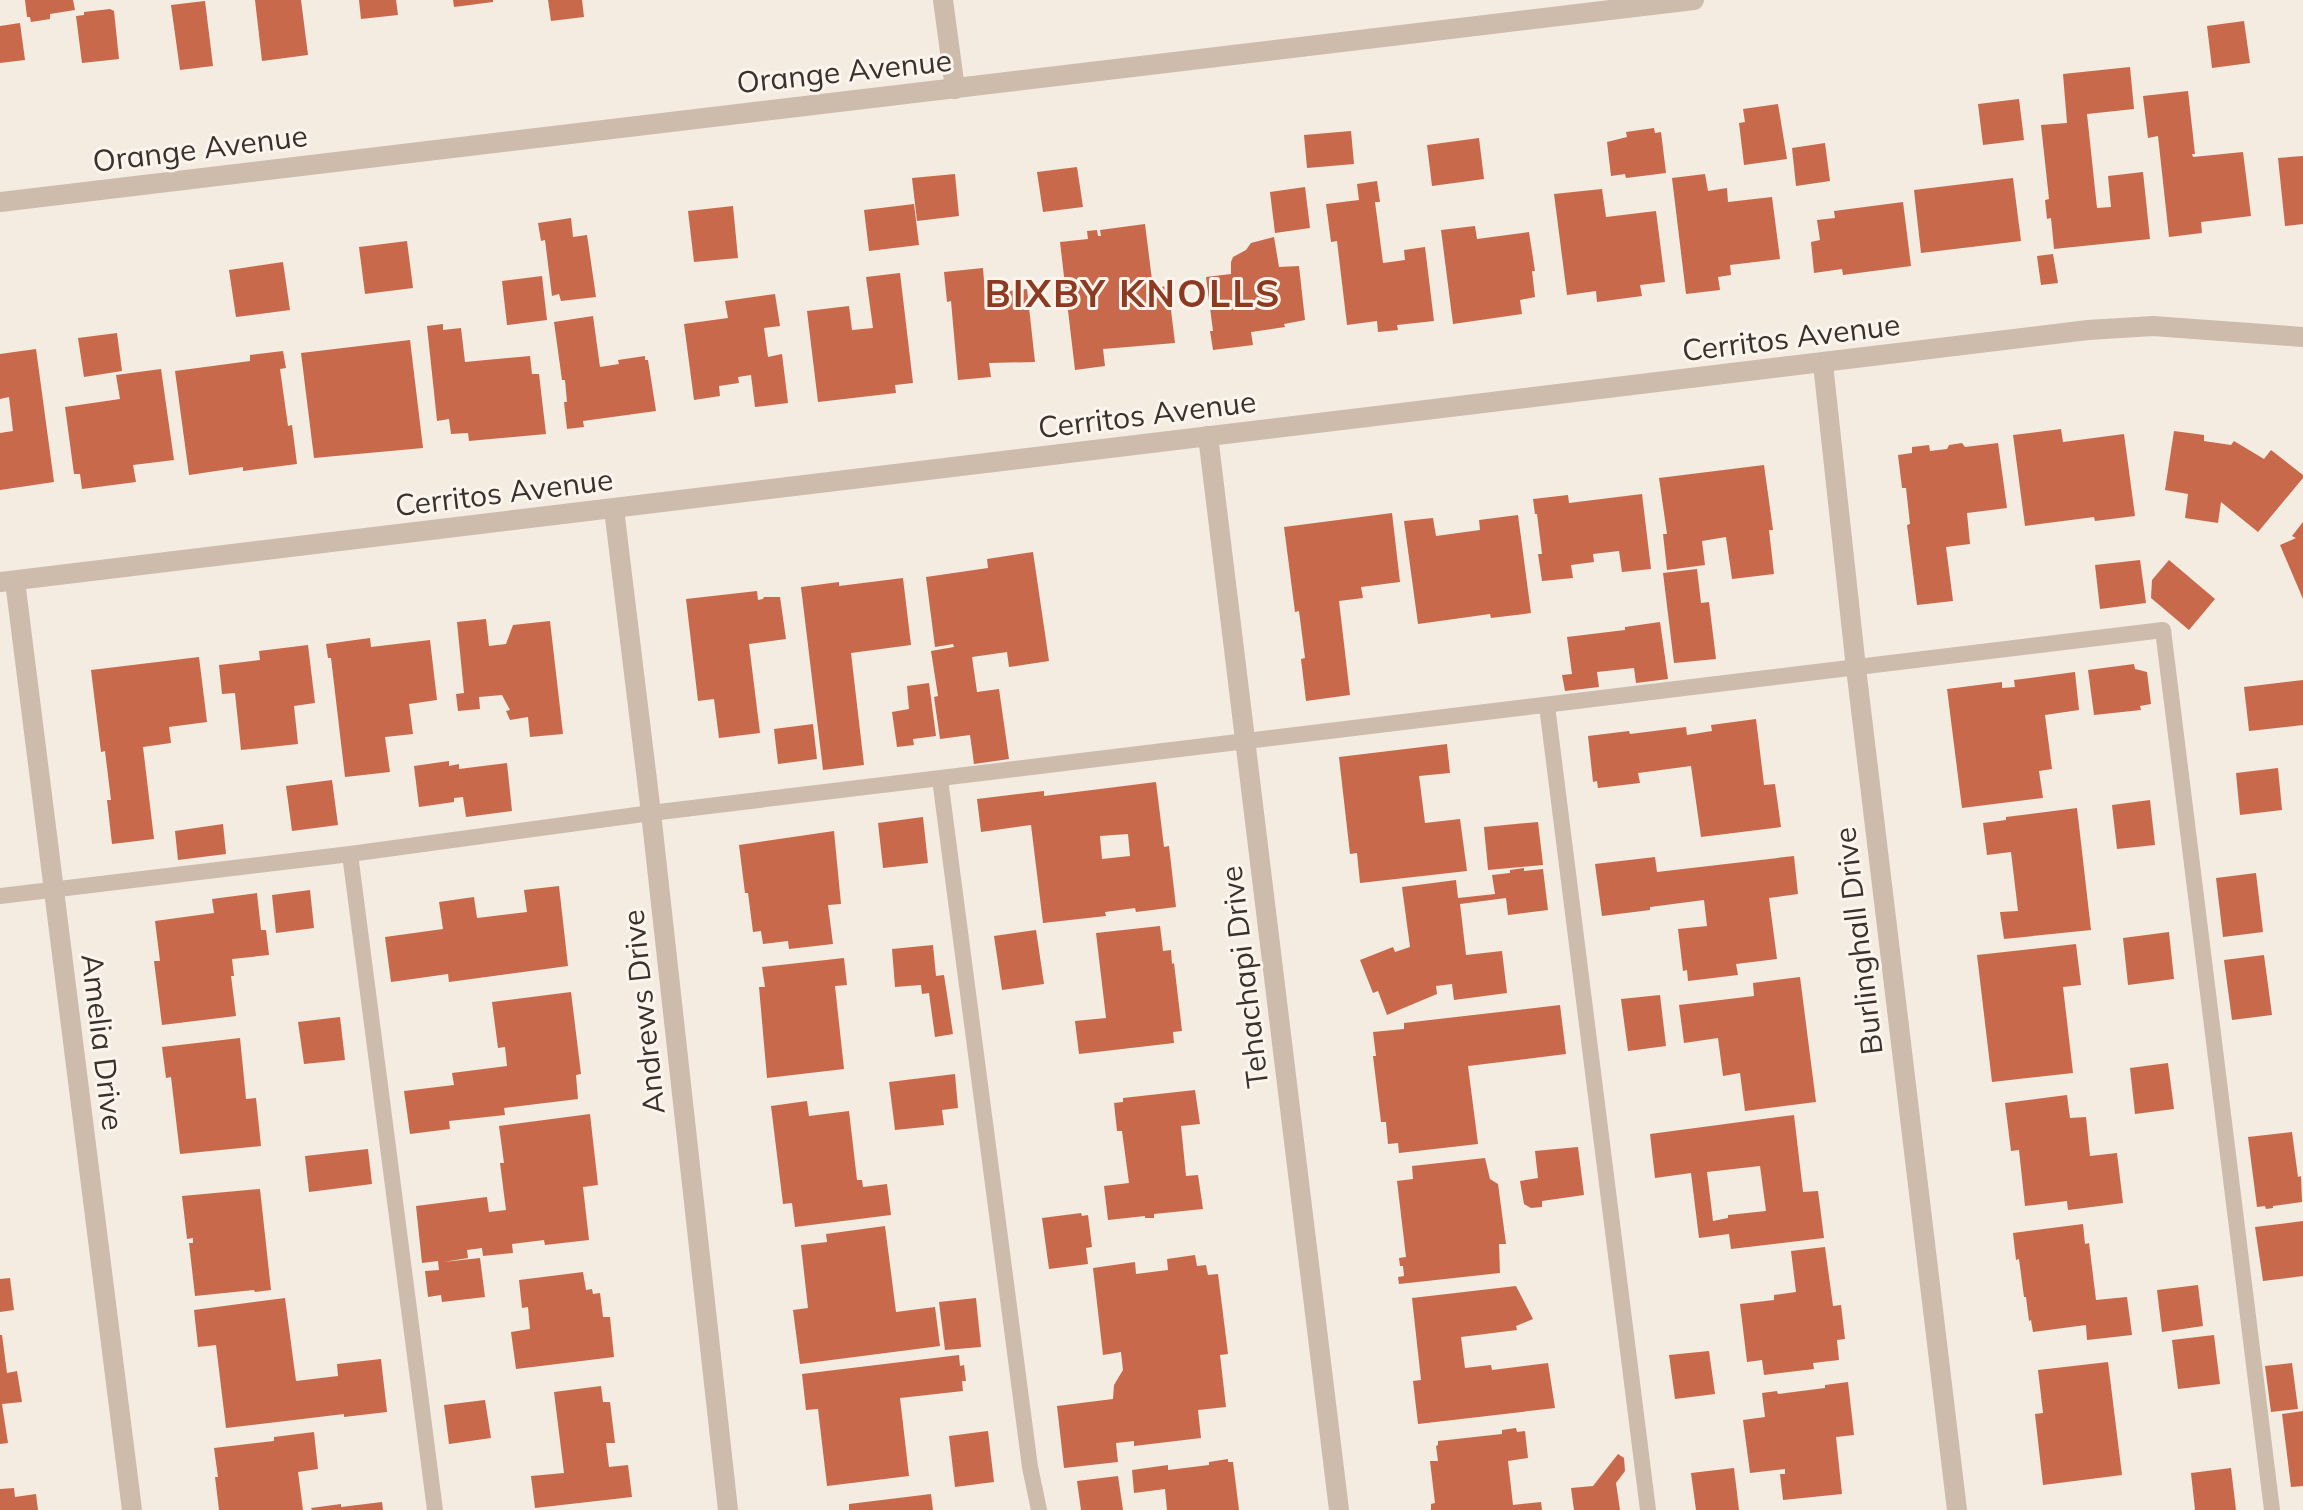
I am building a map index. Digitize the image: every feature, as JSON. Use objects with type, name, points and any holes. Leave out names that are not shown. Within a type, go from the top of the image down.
[{"type":"street","points":[[943,0],[955,89]]},
{"type":"street","name":"Orange Avenue","points":[[0,202],[1694,0]]},
{"type":"street","name":"Cerritos Avenue","points":[[8,582],[2088,330],[2153,326],[2303,337]]},
{"type":"street","name":"Burlinghall Drive","points":[[1823,364],[1856,668],[1957,1510]]},
{"type":"street","name":"Tehachapi Drive","points":[[1208,436],[1339,1510]]},
{"type":"street","name":"Andrews Drive","points":[[614,509],[728,1510]]},
{"type":"street","name":"Amelia Drive","points":[[8,582],[54,889],[132,1510]]},
{"type":"lane","points":[[0,896],[350,854],[651,813],[2163,630],[2272,1510]]},
{"type":"lane","points":[[1547,706],[1648,1510]]},
{"type":"lane","points":[[940,779],[1028,1452],[1039,1510]]},
{"type":"lane","points":[[350,854],[435,1510]]},
{"type":"building","points":[[25,0],[73,0],[75,10],[50,14],[50,19],[31,22],[27,17]]},
{"type":"building","points":[[255,0],[301,0],[308,55],[262,61]]},
{"type":"building","points":[[359,0],[396,0],[398,15],[361,19]]},
{"type":"building","points":[[453,0],[493,0],[493,2],[454,7]]},
{"type":"building","points":[[548,0],[582,0],[584,17],[551,21]]},
{"type":"building","points":[[205,1],[213,66],[180,70],[171,5]]},
{"type":"building","points":[[110,9],[114,11],[119,59],[82,63],[76,16]]},
{"type":"building","points":[[2244,21],[2250,63],[2212,68],[2207,26]]},
{"type":"building","points":[[20,23],[25,60],[0,63],[0,26]]},
{"type":"building","points":[[2130,67],[2134,109],[2087,114],[2097,208],[2111,207],[2108,176],[2143,172],[2150,239],[2054,249],[2051,218],[2047,219],[2045,200],[2049,199],[2041,125],[2067,123],[2063,74]]},
{"type":"building","points":[[2188,91],[2193,157],[2243,152],[2251,216],[2201,222],[2202,233],[2169,237],[2158,136],[2148,138],[2143,96]]},
{"type":"building","points":[[2019,99],[2024,140],[1983,145],[1978,104]]},
{"type":"building","points":[[1778,104],[1787,159],[1744,165],[1739,123],[1745,122],[1743,109]]},
{"type":"building","points":[[1654,128],[1655,133],[1661,132],[1666,173],[1626,178],[1625,174],[1611,176],[1607,142],[1627,137],[1626,132]]},
{"type":"building","points":[[1351,131],[1354,164],[1307,168],[1304,135]]},
{"type":"building","points":[[1479,138],[1484,179],[1432,186],[1427,145]]},
{"type":"building","points":[[1825,143],[1830,181],[1796,186],[1792,148]]},
{"type":"building","points":[[2303,156],[2303,224],[2285,226],[2278,158]]},
{"type":"building","points":[[1077,167],[1083,207],[1043,212],[1037,172]]},
{"type":"building","points":[[955,174],[959,216],[917,221],[912,178]]},
{"type":"building","points":[[1705,174],[1708,191],[1727,188],[1728,202],[1772,197],[1780,259],[1730,265],[1731,275],[1718,277],[1720,290],[1686,294],[1672,178]]},
{"type":"building","points":[[2013,178],[2021,241],[1921,253],[1914,190]]},
{"type":"building","points":[[1377,181],[1380,202],[1375,202],[1383,263],[1405,260],[1404,250],[1425,247],[1434,321],[1397,325],[1398,330],[1378,332],[1377,321],[1347,325],[1337,241],[1331,242],[1326,204],[1359,200],[1357,184]]},
{"type":"building","points":[[1305,187],[1310,228],[1275,233],[1270,192]]},
{"type":"building","points":[[1602,189],[1606,217],[1656,211],[1665,282],[1640,285],[1642,296],[1597,302],[1596,291],[1567,295],[1554,194]]},
{"type":"building","points":[[1903,202],[1911,266],[1843,275],[1842,269],[1814,273],[1811,242],[1820,240],[1817,220],[1835,218],[1834,211]]},
{"type":"building","points":[[914,204],[919,245],[869,251],[864,210]]},
{"type":"building","points":[[733,206],[738,258],[694,262],[688,211]]},
{"type":"building","points":[[571,218],[573,237],[587,235],[596,297],[561,301],[559,294],[552,296],[545,240],[541,241],[538,223]]},
{"type":"building","points":[[1145,224],[1153,288],[1168,286],[1175,343],[1103,349],[1105,366],[1075,370],[1060,242],[1088,239],[1087,231],[1097,230],[1098,236],[1101,236],[1100,230]]},
{"type":"building","points":[[1475,226],[1477,239],[1529,232],[1535,297],[1520,300],[1522,314],[1453,324],[1441,230]]},
{"type":"building","points":[[1274,237],[1279,267],[1299,266],[1305,320],[1284,324],[1285,327],[1251,332],[1253,345],[1213,350],[1206,277],[1231,274],[1233,257],[1246,250],[1251,243]]},
{"type":"building","points":[[407,241],[413,288],[365,294],[359,247]]},
{"type":"building","points":[[2053,254],[2058,283],[2041,285],[2037,256]]},
{"type":"building","points":[[283,262],[290,310],[236,317],[229,270]]},
{"type":"building","points":[[983,268],[985,294],[1027,289],[1035,362],[989,363],[991,377],[958,380],[951,301],[947,302],[944,272]]},
{"type":"building","points":[[900,273],[913,383],[895,385],[896,393],[818,402],[807,311],[849,306],[852,330],[873,328],[866,277]]},
{"type":"building","points":[[542,276],[547,320],[507,325],[502,281]]},
{"type":"building","points":[[775,294],[780,326],[764,328],[768,357],[782,354],[788,403],[755,407],[751,375],[738,377],[739,383],[719,386],[720,396],[694,400],[684,324],[728,318],[725,301]]},
{"type":"building","points":[[593,316],[600,367],[619,364],[618,360],[645,356],[656,411],[583,421],[584,427],[567,429],[565,380],[562,380],[554,322]]},
{"type":"building","points":[[443,324],[443,330],[461,328],[465,362],[530,356],[532,374],[539,374],[546,434],[469,441],[468,433],[451,434],[449,419],[437,421],[427,326]]},
{"type":"building","points":[[117,333],[122,371],[84,377],[78,338]]},
{"type":"building","points":[[410,340],[423,448],[314,458],[301,353]]},
{"type":"building","points":[[36,349],[54,482],[0,490],[0,433],[13,431],[9,397],[0,399],[0,354]]},
{"type":"building","points":[[283,351],[286,368],[280,369],[297,464],[243,471],[243,467],[189,475],[175,371],[250,361],[250,355]]},
{"type":"building","points":[[161,369],[174,460],[133,465],[136,482],[82,489],[80,474],[74,474],[65,407],[120,399],[116,375]]},
{"type":"building","points":[[2061,429],[2063,442],[2124,434],[2135,516],[2095,521],[2094,517],[2025,526],[2013,435]]},
{"type":"building","points":[[2174,431],[2204,435],[2204,441],[2231,445],[2234,441],[2264,459],[2271,450],[2303,478],[2258,532],[2221,502],[2218,523],[2185,518],[2188,494],[2165,490]]},
{"type":"building","points":[[1962,443],[1965,447],[1998,443],[2007,508],[1967,513],[1970,544],[1946,547],[1953,601],[1917,605],[1907,525],[1910,524],[1906,488],[1902,488],[1898,455],[1912,453],[1912,447],[1929,445],[1930,451]]},
{"type":"building","points":[[1764,465],[1773,530],[1769,530],[1774,574],[1732,579],[1726,537],[1702,541],[1705,565],[1667,570],[1663,534],[1667,534],[1659,478]]},
{"type":"building","points":[[1642,494],[1651,569],[1622,572],[1619,551],[1593,554],[1594,562],[1571,565],[1573,578],[1542,581],[1538,554],[1542,554],[1533,499],[1568,495],[1569,503]]},
{"type":"building","points":[[1392,513],[1400,582],[1361,587],[1363,598],[1339,601],[1350,695],[1306,701],[1301,659],[1305,658],[1299,611],[1295,612],[1284,527]]},
{"type":"building","points":[[1518,515],[1531,613],[1491,618],[1490,614],[1418,624],[1404,521],[1433,518],[1436,536],[1480,530],[1479,520]]},
{"type":"building","points":[[2303,522],[2303,599],[2280,545],[2296,538],[2292,536]]},
{"type":"building","points":[[1033,552],[1049,661],[1009,667],[1007,652],[972,657],[977,692],[999,689],[1009,759],[974,764],[970,735],[940,739],[931,651],[954,647],[953,644],[935,647],[926,577],[988,568],[987,559]]},
{"type":"building","points":[[2140,560],[2146,603],[2100,609],[2095,565]]},
{"type":"building","points":[[2169,560],[2215,599],[2189,630],[2151,598],[2152,580]]},
{"type":"building","points":[[1697,569],[1701,603],[1709,602],[1716,659],[1674,663],[1663,573]]},
{"type":"building","points":[[903,578],[911,645],[851,653],[864,765],[823,770],[801,587]]},
{"type":"building","points":[[757,591],[758,600],[780,597],[786,639],[749,644],[760,733],[719,738],[714,699],[698,701],[686,599]]},
{"type":"building","points":[[486,619],[489,646],[506,644],[513,625],[550,621],[563,734],[530,737],[528,717],[510,720],[506,711],[510,710],[502,695],[479,697],[480,709],[458,711],[456,694],[464,693],[457,622]]},
{"type":"building","points":[[1660,622],[1668,679],[1636,683],[1634,668],[1597,672],[1599,687],[1565,691],[1562,675],[1572,674],[1567,637]]},
{"type":"building","points":[[370,638],[371,647],[430,640],[437,700],[409,704],[413,734],[385,737],[390,772],[345,777],[331,658],[328,658],[326,644]]},
{"type":"building","points":[[308,645],[315,703],[294,706],[298,744],[241,750],[235,693],[222,694],[219,665],[260,660],[259,651]]},
{"type":"building","points":[[199,657],[207,722],[169,727],[171,743],[143,747],[154,839],[112,844],[107,800],[111,800],[105,751],[101,752],[91,670]]},
{"type":"building","points":[[2134,664],[2135,669],[2147,672],[2151,704],[2140,706],[2141,710],[2094,715],[2088,670]]},
{"type":"building","points":[[2075,672],[2079,710],[2045,715],[2052,769],[2039,771],[2043,798],[1962,808],[1947,689],[2002,682],[2002,688],[2015,687],[2014,680]]},
{"type":"building","points":[[2303,680],[2303,725],[2249,731],[2244,687]]},
{"type":"building","points":[[929,683],[936,736],[913,739],[914,745],[897,747],[892,712],[909,709],[907,686]]},
{"type":"building","points":[[1756,719],[1764,785],[1775,784],[1781,827],[1701,837],[1691,766],[1638,773],[1640,783],[1598,788],[1597,781],[1593,782],[1588,736],[1686,727],[1687,735],[1712,731],[1711,725]]},
{"type":"building","points":[[813,724],[817,759],[778,764],[774,729]]},
{"type":"building","points":[[1447,744],[1450,773],[1419,776],[1425,823],[1460,819],[1467,871],[1360,883],[1357,853],[1350,854],[1339,757]]},
{"type":"building","points":[[449,761],[449,766],[459,764],[459,769],[507,763],[512,811],[466,817],[463,797],[454,798],[454,802],[419,807],[414,766]]},
{"type":"building","points":[[2278,768],[2282,810],[2240,815],[2236,773]]},
{"type":"building","points":[[332,780],[338,825],[292,831],[286,786]]},
{"type":"building","points":[[1156,782],[1164,847],[1169,846],[1176,907],[1136,912],[1135,908],[1105,912],[1106,916],[1043,923],[1031,825],[981,832],[977,799],[1044,791],[1044,796]],"holes":[[[1128,834],[1130,856],[1102,859],[1100,836]]]},
{"type":"building","points":[[2150,800],[2155,845],[2117,849],[2112,805]]},
{"type":"building","points":[[2077,808],[2091,930],[2004,939],[2000,912],[2018,911],[2011,852],[1987,855],[1983,823]]},
{"type":"building","points":[[923,817],[928,863],[883,868],[878,823]]},
{"type":"building","points":[[1538,822],[1543,865],[1488,870],[1484,827]]},
{"type":"building","points":[[223,824],[226,854],[178,860],[175,831]]},
{"type":"building","points":[[834,831],[841,904],[828,905],[833,944],[789,949],[788,941],[763,944],[761,931],[753,932],[739,845]]},
{"type":"building","points":[[1794,856],[1798,894],[1769,898],[1777,959],[1736,964],[1738,975],[1688,981],[1687,970],[1683,971],[1678,929],[1707,926],[1704,900],[1602,916],[1595,864],[1655,857],[1657,872]]},
{"type":"building","points":[[1524,868],[1524,871],[1543,869],[1548,910],[1508,915],[1506,898],[1460,904],[1466,955],[1502,951],[1507,993],[1454,1000],[1452,984],[1436,986],[1437,994],[1387,1015],[1378,991],[1373,993],[1360,960],[1393,947],[1395,952],[1410,947],[1402,887],[1456,880],[1458,898],[1495,894],[1492,875]]},
{"type":"building","points":[[2256,873],[2263,932],[2223,937],[2216,878]]},
{"type":"building","points":[[559,886],[568,966],[449,982],[448,974],[391,982],[385,937],[443,929],[439,902],[474,897],[477,918],[527,912],[524,890]]},
{"type":"building","points":[[310,890],[314,928],[276,933],[272,895]]},
{"type":"building","points":[[257,893],[261,930],[266,930],[269,955],[232,959],[236,1016],[162,1025],[154,961],[160,961],[155,921],[214,913],[212,899]]},
{"type":"building","points":[[1160,926],[1163,951],[1171,950],[1174,963],[1182,1031],[1173,1032],[1174,1043],[1079,1054],[1075,1021],[1106,1018],[1096,933]]},
{"type":"building","points":[[1036,930],[1044,984],[1002,990],[994,936]]},
{"type":"building","points":[[2169,932],[2174,979],[2128,985],[2123,938]]},
{"type":"building","points":[[2076,944],[2081,985],[2063,987],[2073,1073],[1992,1082],[1977,955]]},
{"type":"building","points":[[933,945],[936,976],[944,975],[953,1034],[935,1037],[929,993],[922,994],[921,985],[895,987],[892,949]]},
{"type":"building","points":[[2264,955],[2272,1015],[2232,1020],[2224,960]]},
{"type":"building","points":[[844,958],[847,985],[835,986],[844,1069],[767,1078],[759,987],[765,987],[762,967]]},
{"type":"building","points":[[1800,977],[1816,1102],[1745,1111],[1740,1073],[1723,1076],[1718,1038],[1684,1043],[1679,1005],[1754,996],[1753,983]]},
{"type":"building","points":[[571,992],[581,1074],[576,1075],[578,1099],[504,1108],[505,1115],[449,1121],[450,1129],[410,1134],[404,1091],[454,1085],[452,1073],[507,1066],[505,1047],[498,1048],[492,1002]]},
{"type":"building","points":[[1660,995],[1666,1046],[1628,1051],[1621,999]]},
{"type":"building","points":[[1560,1005],[1566,1054],[1468,1066],[1478,1144],[1399,1153],[1398,1143],[1388,1144],[1386,1122],[1381,1122],[1373,1032],[1404,1029],[1404,1023]]},
{"type":"building","points":[[340,1017],[345,1060],[304,1064],[298,1022]]},
{"type":"building","points":[[240,1038],[246,1099],[256,1098],[261,1146],[180,1154],[171,1077],[166,1078],[162,1047]]},
{"type":"building","points":[[2168,1063],[2174,1109],[2135,1114],[2130,1068]]},
{"type":"building","points":[[955,1074],[958,1108],[942,1110],[944,1125],[895,1130],[889,1082]]},
{"type":"building","points":[[1195,1090],[1200,1124],[1181,1126],[1186,1176],[1198,1175],[1203,1209],[1154,1214],[1154,1218],[1108,1220],[1104,1186],[1129,1183],[1122,1131],[1117,1131],[1114,1103],[1123,1102],[1123,1098]]},
{"type":"building","points":[[2067,1095],[2070,1118],[2086,1117],[2090,1156],[2117,1153],[2123,1203],[2068,1210],[2067,1201],[2025,1206],[2019,1150],[2011,1151],[2005,1103]]},
{"type":"building","points":[[807,1101],[809,1116],[849,1111],[857,1180],[862,1180],[863,1187],[887,1184],[891,1215],[795,1227],[792,1203],[783,1204],[771,1106]]},
{"type":"building","points":[[590,1114],[598,1185],[583,1187],[589,1240],[545,1245],[544,1240],[512,1244],[513,1253],[483,1256],[482,1248],[467,1250],[468,1258],[443,1262],[480,1258],[485,1297],[442,1302],[441,1295],[428,1297],[425,1271],[439,1270],[438,1261],[422,1263],[416,1206],[487,1197],[489,1212],[506,1210],[499,1126]]},
{"type":"building","points":[[1794,1115],[1803,1192],[1818,1191],[1824,1238],[1731,1249],[1729,1234],[1699,1238],[1691,1173],[1655,1178],[1650,1134]],"holes":[[[1760,1166],[1766,1211],[1728,1215],[1728,1218],[1713,1221],[1707,1172]]]},
{"type":"building","points":[[2292,1132],[2298,1177],[2301,1176],[2302,1202],[2266,1209],[2265,1206],[2257,1207],[2248,1137]]},
{"type":"building","points":[[1578,1147],[1584,1195],[1542,1201],[1542,1207],[1531,1208],[1524,1204],[1520,1181],[1538,1178],[1535,1151]]},
{"type":"building","points":[[368,1149],[372,1184],[309,1192],[305,1156]]},
{"type":"building","points":[[1485,1158],[1490,1179],[1498,1184],[1506,1244],[1499,1244],[1500,1273],[1399,1284],[1398,1277],[1404,1276],[1399,1258],[1406,1257],[1397,1181],[1413,1179],[1412,1166]]},
{"type":"building","points":[[260,1189],[271,1290],[195,1296],[189,1243],[193,1243],[193,1238],[187,1239],[182,1196]]},
{"type":"building","points":[[1081,1213],[1082,1216],[1088,1215],[1092,1247],[1086,1248],[1088,1264],[1049,1269],[1042,1218]]},
{"type":"building","points":[[2303,1221],[2303,1276],[2263,1281],[2255,1227]]},
{"type":"building","points":[[2083,1224],[2085,1244],[2089,1243],[2096,1300],[2127,1297],[2132,1335],[2087,1340],[2086,1325],[2033,1332],[2019,1259],[2016,1260],[2013,1233]]},
{"type":"building","points":[[885,1226],[896,1312],[935,1307],[940,1346],[800,1364],[793,1310],[808,1308],[801,1245],[827,1242],[826,1234]]},
{"type":"building","points":[[1825,1247],[1833,1306],[1841,1305],[1845,1339],[1837,1340],[1839,1360],[1813,1363],[1814,1369],[1764,1375],[1762,1360],[1747,1362],[1740,1304],[1774,1300],[1774,1295],[1796,1292],[1791,1251]]},
{"type":"building","points":[[1195,1255],[1197,1266],[1206,1265],[1208,1275],[1218,1274],[1228,1354],[1220,1355],[1226,1407],[1198,1410],[1201,1438],[1134,1446],[1134,1441],[1116,1443],[1118,1462],[1064,1468],[1057,1406],[1113,1399],[1114,1385],[1123,1370],[1121,1352],[1103,1355],[1093,1268],[1135,1262],[1136,1274],[1168,1270],[1167,1259]]},
{"type":"building","points":[[583,1272],[586,1290],[592,1289],[593,1294],[600,1293],[603,1317],[610,1317],[614,1357],[516,1369],[511,1332],[530,1329],[528,1307],[522,1308],[519,1280]]},
{"type":"building","points":[[10,1278],[14,1310],[0,1312],[0,1279]]},
{"type":"building","points":[[2198,1285],[2203,1326],[2162,1332],[2157,1290]]},
{"type":"building","points":[[1516,1286],[1533,1319],[1516,1326],[1517,1330],[1461,1337],[1465,1368],[1491,1365],[1492,1370],[1548,1363],[1555,1408],[1418,1424],[1413,1381],[1421,1380],[1412,1298]]},
{"type":"building","points":[[285,1298],[296,1381],[338,1376],[337,1364],[381,1359],[387,1412],[226,1428],[216,1345],[198,1347],[194,1310]]},
{"type":"building","points":[[976,1298],[981,1347],[945,1350],[939,1302]]},
{"type":"building","points":[[0,1335],[7,1373],[17,1371],[22,1402],[2,1404],[8,1443],[0,1444]]},
{"type":"building","points":[[2214,1335],[2220,1384],[2178,1389],[2172,1340]]},
{"type":"building","points":[[1709,1351],[1715,1394],[1675,1399],[1669,1355]]},
{"type":"building","points":[[959,1355],[966,1381],[962,1381],[963,1391],[900,1398],[909,1476],[827,1486],[818,1409],[806,1410],[802,1374]]},
{"type":"building","points":[[2108,1362],[2122,1475],[2043,1485],[2035,1414],[2043,1413],[2038,1370]]},
{"type":"building","points":[[2292,1363],[2298,1409],[2271,1412],[2265,1366]]},
{"type":"building","points":[[1848,1382],[1854,1435],[1836,1437],[1842,1494],[1783,1500],[1780,1474],[1785,1474],[1785,1469],[1750,1473],[1743,1420],[1765,1417],[1762,1393],[1825,1388],[1825,1385]]},
{"type":"building","points":[[601,1386],[603,1402],[610,1402],[615,1443],[606,1443],[609,1467],[628,1465],[632,1497],[535,1508],[531,1476],[564,1473],[554,1392]]},
{"type":"building","points":[[485,1400],[491,1438],[449,1444],[444,1405]]},
{"type":"building","points":[[2303,1411],[2303,1486],[2291,1487],[2282,1414]]},
{"type":"building","points":[[1516,1428],[1517,1432],[1525,1431],[1528,1458],[1508,1461],[1513,1505],[1541,1502],[1542,1510],[1431,1510],[1431,1504],[1435,1503],[1430,1461],[1438,1461],[1438,1441],[1502,1434],[1502,1430]]},
{"type":"building","points":[[988,1431],[994,1482],[955,1487],[949,1436]]},
{"type":"building","points":[[314,1432],[318,1469],[298,1472],[303,1510],[219,1510],[214,1448],[274,1441],[274,1437]]},
{"type":"building","points":[[1618,1454],[1624,1458],[1625,1471],[1616,1483],[1620,1510],[1574,1510],[1571,1488],[1593,1486]]},
{"type":"building","points":[[1228,1459],[1228,1462],[1233,1462],[1239,1510],[1167,1510],[1165,1489],[1134,1493],[1132,1470],[1168,1465],[1168,1470],[1209,1465],[1209,1462]]},
{"type":"building","points":[[1734,1468],[1739,1510],[1696,1510],[1691,1473]]},
{"type":"building","points":[[2231,1468],[2236,1510],[2195,1510],[2191,1473]]},
{"type":"building","points":[[1118,1476],[1123,1510],[1081,1510],[1077,1481]]},
{"type":"building","points":[[14,1488],[15,1497],[36,1494],[38,1510],[0,1510],[0,1489]]},
{"type":"building","points":[[931,1494],[933,1510],[849,1510],[849,1504]]},
{"type":"building","points":[[382,1502],[383,1510],[311,1508],[341,1504],[341,1507]]},
{"type":"district","name":"BIXBY KNOLLS","points":[[1133,293]]}]
